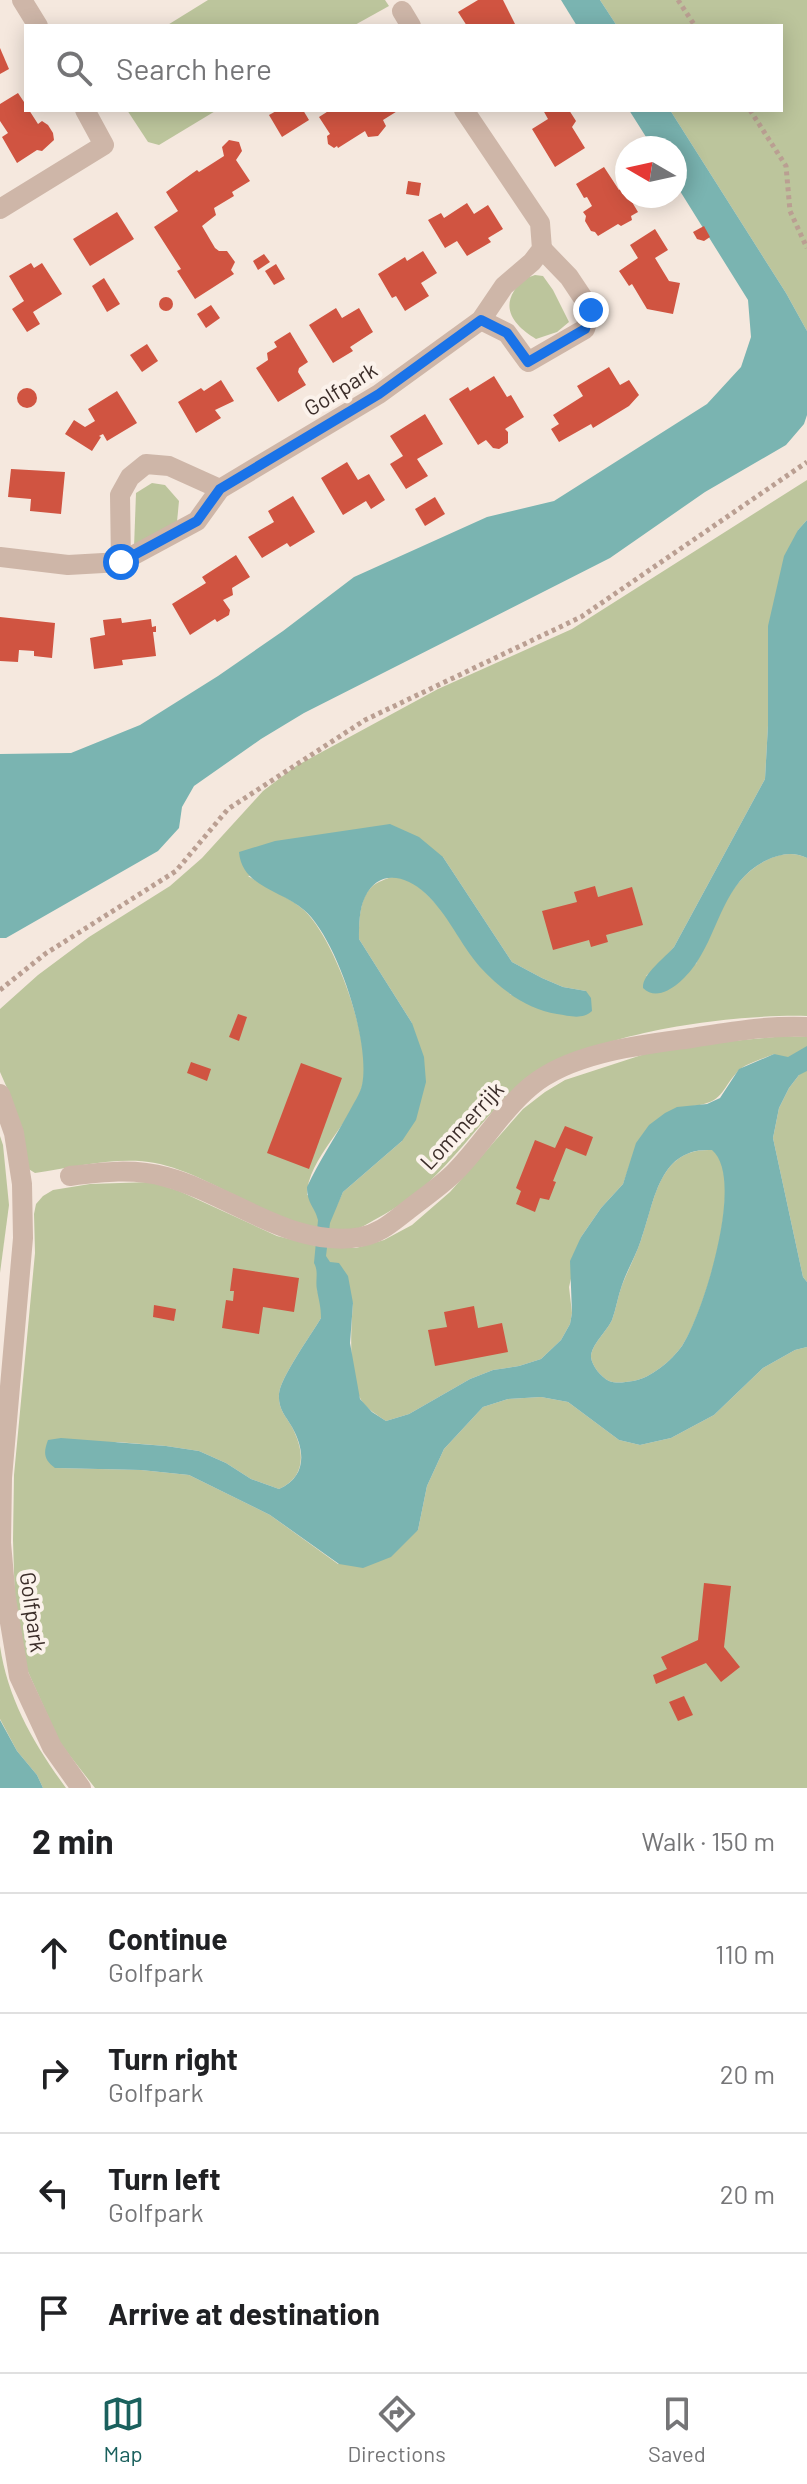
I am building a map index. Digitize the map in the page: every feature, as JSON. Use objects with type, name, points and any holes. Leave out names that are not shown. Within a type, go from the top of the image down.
[{"type":"street","points":[[22,0],[37,24]]},
{"type":"street","points":[[0,209],[104,145],[86,112]]},
{"type":"street","points":[[465,112],[540,223],[542,249],[569,277],[591,310],[585,329],[528,362],[507,333],[481,320]]},
{"type":"street","name":"Golfpark","points":[[0,557],[68,565],[121,562],[197,521],[220,489],[379,394],[481,320],[504,286],[542,249]]},
{"type":"street","points":[[121,562],[120,495],[130,477],[146,464],[169,466],[220,489]]},
{"type":"street","name":"Lommerrijk","points":[[70,1176],[126,1171],[167,1177],[295,1232],[335,1238],[359,1237],[379,1232],[455,1172],[509,1106],[534,1083],[556,1071],[614,1049],[754,1029],[805,1027]]},
{"type":"street","name":"Golfpark","points":[[0,1094],[16,1146],[22,1184],[23,1238],[2,1478],[1,1543],[6,1599],[19,1676],[52,1747],[81,1788]]},
{"type":"path","points":[[678,0],[694,24]]},
{"type":"path","points":[[751,112],[786,166],[790,211],[807,248]]},
{"type":"path","points":[[0,990],[45,954],[176,871],[228,809],[365,720],[581,617],[807,462]]},
{"type":"green space","points":[[208,0],[385,0],[389,6],[357,24],[169,24]]},
{"type":"green space","points":[[600,0],[807,0],[807,331],[671,112],[783,112],[783,24],[616,24]]},
{"type":"green space","points":[[128,112],[214,112],[159,145],[148,142]]},
{"type":"green space","points":[[535,275],[543,276],[569,322],[557,332],[536,339],[513,319],[509,306],[518,285]]},
{"type":"green space","points":[[807,480],[807,520],[798,530],[768,725],[765,779],[674,947],[646,976],[696,964],[715,920],[741,880],[770,859],[786,854],[802,856],[807,858],[807,1016],[739,1018],[662,1029],[587,1049],[554,1063],[514,1091],[422,1189],[392,1210],[355,1229],[329,1230],[304,1225],[179,1170],[155,1163],[110,1162],[35,1173],[27,1168],[11,1097],[0,1072],[0,1009],[38,975],[89,937],[170,886],[202,858],[263,791],[296,766],[438,689],[572,629]],"holes":[[[443,857],[512,962],[563,987],[586,991],[511,995],[418,886],[407,879],[395,877],[371,887],[361,908],[359,939],[412,1023],[402,1141],[343,1192],[337,1205],[307,1195],[314,1168],[349,1114],[362,1087],[362,1046],[349,994],[317,925],[299,906],[248,876]]]},
{"type":"green space","points":[[152,483],[165,485],[179,501],[177,522],[134,548],[136,493]]},
{"type":"green space","points":[[785,1036],[807,1037],[807,1282],[803,1277],[773,1138],[779,1108],[799,1075],[774,1054],[741,1068],[716,1098],[693,1106],[629,1167],[623,1184],[581,1237],[569,1287],[570,1324],[561,1340],[541,1359],[493,1370],[470,1379],[409,1414],[386,1421],[366,1406],[357,1391],[351,1353],[353,1303],[323,1263],[317,1269],[321,1318],[290,1367],[279,1394],[281,1408],[296,1436],[301,1454],[298,1471],[288,1484],[279,1489],[251,1479],[199,1451],[117,1442],[55,1468],[141,1470],[189,1475],[270,1515],[338,1564],[418,1530],[427,1486],[444,1449],[483,1407],[508,1399],[541,1397],[568,1402],[619,1440],[640,1445],[671,1438],[714,1415],[763,1368],[795,1350],[807,1347],[807,1788],[95,1788],[60,1743],[25,1665],[15,1604],[14,1475],[35,1253],[34,1214],[36,1204],[43,1196],[53,1190],[90,1184],[151,1182],[179,1191],[277,1236],[321,1247],[356,1248],[384,1240],[412,1225],[450,1192],[523,1109],[565,1080],[651,1052]]},
{"type":"green space","points":[[0,1136],[9,1205],[0,1273]]},
{"type":"green space","points":[[713,1150],[722,1165],[725,1188],[723,1216],[710,1277],[691,1330],[677,1352],[654,1373],[633,1381],[609,1381],[595,1367],[592,1352],[612,1320],[655,1194],[670,1167],[681,1157],[695,1151]]},
{"type":"green space","points":[[0,1646],[9,1685],[24,1721],[66,1788],[43,1788],[37,1775],[17,1751],[0,1719]]},
{"type":"water","points":[[561,0],[600,0],[616,24],[576,24]]},
{"type":"water","points":[[630,112],[671,112],[686,136],[645,136]]},
{"type":"water","points":[[687,137],[807,331],[807,415],[804,424],[786,445],[705,492],[610,558],[304,713],[261,739],[194,786],[182,807],[179,828],[158,851],[6,938],[0,938],[0,754],[71,753],[140,725],[218,676],[354,577],[487,517],[554,501],[707,404],[741,367],[751,337],[748,300],[687,202]]},
{"type":"water","points":[[807,520],[807,858],[781,855],[751,870],[724,906],[692,969],[665,992],[650,992],[643,988],[646,977],[674,947],[765,779],[768,626],[784,556]]},
{"type":"water","points":[[390,824],[419,837],[443,857],[512,962],[563,987],[586,991],[591,998],[592,1011],[584,1016],[535,1008],[515,997],[480,967],[433,901],[418,887],[401,879],[385,879],[377,882],[365,897],[360,912],[359,939],[412,1023],[424,1057],[426,1082],[416,1120],[402,1141],[343,1192],[330,1223],[326,1256],[330,1262],[339,1263],[348,1276],[353,1303],[350,1343],[360,1399],[372,1412],[386,1421],[409,1414],[470,1379],[493,1370],[541,1359],[561,1340],[570,1324],[570,1261],[581,1237],[623,1184],[636,1143],[649,1125],[677,1107],[707,1104],[720,1098],[739,1069],[774,1054],[788,1057],[807,1046],[807,1071],[799,1075],[789,1088],[779,1108],[773,1138],[803,1277],[807,1282],[807,1347],[795,1350],[763,1368],[714,1415],[671,1438],[640,1445],[619,1440],[568,1402],[541,1397],[508,1399],[483,1407],[444,1449],[427,1486],[418,1530],[391,1557],[363,1568],[339,1564],[270,1515],[189,1475],[141,1470],[55,1468],[51,1465],[45,1449],[48,1440],[61,1438],[199,1451],[251,1479],[279,1489],[299,1471],[300,1446],[281,1408],[279,1394],[290,1367],[321,1318],[314,1263],[318,1220],[308,1198],[307,1187],[358,1095],[363,1067],[349,992],[328,943],[304,910],[264,887],[247,873],[242,864],[239,852],[275,841]],"holes":[[[712,1150],[721,1165],[725,1188],[718,1246],[691,1330],[677,1352],[654,1373],[633,1381],[609,1381],[595,1367],[592,1352],[612,1320],[662,1180],[669,1167],[680,1157],[694,1151]]]},
{"type":"water","points":[[0,1720],[17,1751],[37,1775],[43,1788],[0,1788]]},
{"type":"building","points":[[478,0],[503,0],[515,24],[466,24],[458,12]]},
{"type":"building","points":[[0,48],[9,69],[0,74]]},
{"type":"building","points":[[18,93],[24,102],[24,112],[30,112],[38,124],[42,121],[48,125],[54,140],[42,151],[37,150],[17,163],[2,137],[8,133],[0,121],[0,104]]},
{"type":"building","points":[[274,112],[304,112],[309,120],[282,137],[269,115]]},
{"type":"building","points":[[327,112],[396,112],[383,120],[386,126],[378,136],[368,137],[365,131],[338,148],[328,144],[327,136],[330,134],[319,117]]},
{"type":"building","points":[[544,112],[570,112],[576,121],[572,127],[585,148],[555,167],[532,129],[548,119]]},
{"type":"building","points":[[229,140],[239,142],[242,151],[236,160],[250,181],[232,192],[234,196],[214,208],[216,215],[202,226],[215,248],[227,251],[235,262],[231,270],[234,274],[195,299],[177,271],[181,269],[154,227],[178,211],[166,192],[224,156],[222,147]]},
{"type":"building","points":[[604,167],[615,184],[615,208],[636,208],[638,212],[631,216],[632,220],[598,236],[591,231],[583,212],[592,206],[576,184]]},
{"type":"building","points":[[408,181],[421,183],[419,196],[406,194]]},
{"type":"building","points":[[467,203],[474,214],[488,205],[503,229],[488,238],[491,242],[467,256],[457,241],[445,248],[428,220],[441,213],[444,218]]},
{"type":"building","points":[[117,212],[134,239],[90,266],[73,239]]},
{"type":"building","points":[[704,226],[710,237],[704,241],[697,239],[693,232]]},
{"type":"building","points":[[655,229],[668,250],[655,258],[669,281],[680,283],[673,314],[647,309],[632,284],[629,286],[619,271],[638,258],[630,245]]},
{"type":"building","points":[[423,251],[437,273],[421,283],[429,296],[405,311],[396,296],[392,298],[378,274],[405,257],[407,261]]},
{"type":"building","points":[[264,254],[270,262],[258,270],[253,261]]},
{"type":"building","points":[[31,263],[34,268],[42,263],[62,294],[33,312],[40,324],[27,332],[12,309],[24,301],[9,276]]},
{"type":"building","points":[[276,264],[285,279],[274,285],[265,271]]},
{"type":"building","points":[[104,278],[120,304],[107,312],[92,286]]},
{"type":"building","points":[[166,297],[173,304],[166,311],[159,304]]},
{"type":"building","points":[[211,305],[220,318],[206,328],[197,314]]},
{"type":"building","points":[[336,308],[342,318],[359,308],[373,332],[350,347],[353,351],[333,363],[309,325]]},
{"type":"building","points":[[290,332],[308,362],[298,372],[306,385],[278,402],[256,368],[268,360],[267,353],[277,347],[274,342]]},
{"type":"building","points":[[147,344],[158,361],[142,372],[130,355]]},
{"type":"building","points":[[609,367],[620,385],[629,380],[639,395],[629,406],[593,428],[591,424],[559,442],[551,429],[559,424],[553,415],[583,396],[577,386]]},
{"type":"building","points":[[494,376],[507,397],[511,395],[524,417],[505,429],[508,443],[499,449],[493,448],[486,440],[478,445],[449,399],[468,387],[470,391]]},
{"type":"building","points":[[221,380],[234,401],[215,410],[221,418],[196,433],[178,402]]},
{"type":"building","points":[[27,388],[34,391],[37,398],[34,405],[27,408],[20,405],[17,398],[20,391]]},
{"type":"building","points":[[117,391],[137,423],[107,441],[103,434],[99,436],[92,451],[65,434],[74,420],[85,427],[95,421],[88,409]]},
{"type":"building","points":[[425,414],[443,444],[417,459],[428,476],[406,489],[390,464],[403,456],[390,436]]},
{"type":"building","points":[[347,462],[358,480],[369,474],[385,500],[371,509],[366,501],[343,515],[321,478]]},
{"type":"building","points":[[11,469],[65,472],[61,514],[30,511],[31,499],[8,497]]},
{"type":"building","points":[[293,496],[315,532],[290,547],[287,543],[262,558],[248,537],[274,522],[268,511]]},
{"type":"building","points":[[435,497],[445,514],[425,526],[415,509]]},
{"type":"building","points":[[236,555],[250,577],[232,588],[233,595],[223,600],[230,610],[229,615],[217,622],[215,619],[190,635],[172,604],[206,583],[202,577]]},
{"type":"building","points":[[0,617],[55,623],[52,658],[34,656],[34,651],[19,650],[18,662],[0,661]]},
{"type":"building","points":[[121,618],[122,623],[151,619],[152,627],[156,626],[156,632],[153,632],[156,656],[122,660],[123,665],[94,669],[90,638],[105,635],[103,620]]},
{"type":"building","points":[[595,886],[598,897],[632,887],[643,925],[606,935],[608,942],[591,947],[589,940],[553,950],[542,911],[577,902],[574,892]]},
{"type":"building","points":[[238,1014],[247,1017],[239,1041],[229,1037]]},
{"type":"building","points":[[191,1062],[211,1069],[207,1081],[187,1073]]},
{"type":"building","points":[[301,1063],[342,1078],[309,1169],[267,1153]]},
{"type":"building","points":[[565,1126],[593,1137],[586,1156],[566,1148],[549,1200],[540,1198],[535,1212],[516,1204],[521,1191],[516,1188],[535,1140],[555,1148]]},
{"type":"building","points":[[233,1268],[299,1278],[294,1312],[263,1307],[259,1334],[222,1328],[226,1300],[233,1301],[234,1291],[230,1291]]},
{"type":"building","points":[[154,1305],[176,1309],[174,1321],[153,1317]]},
{"type":"building","points":[[474,1306],[478,1328],[502,1323],[508,1352],[435,1366],[428,1330],[447,1327],[444,1312]]},
{"type":"building","points":[[704,1583],[731,1586],[724,1647],[740,1667],[721,1682],[706,1663],[656,1684],[653,1675],[667,1669],[661,1657],[698,1640]]},
{"type":"building","points":[[684,1696],[693,1715],[678,1721],[669,1702]]},
{"type":"route","points":[[121,562],[197,521],[220,489],[379,394],[481,320],[507,333],[528,362],[585,329],[591,310]]}]
